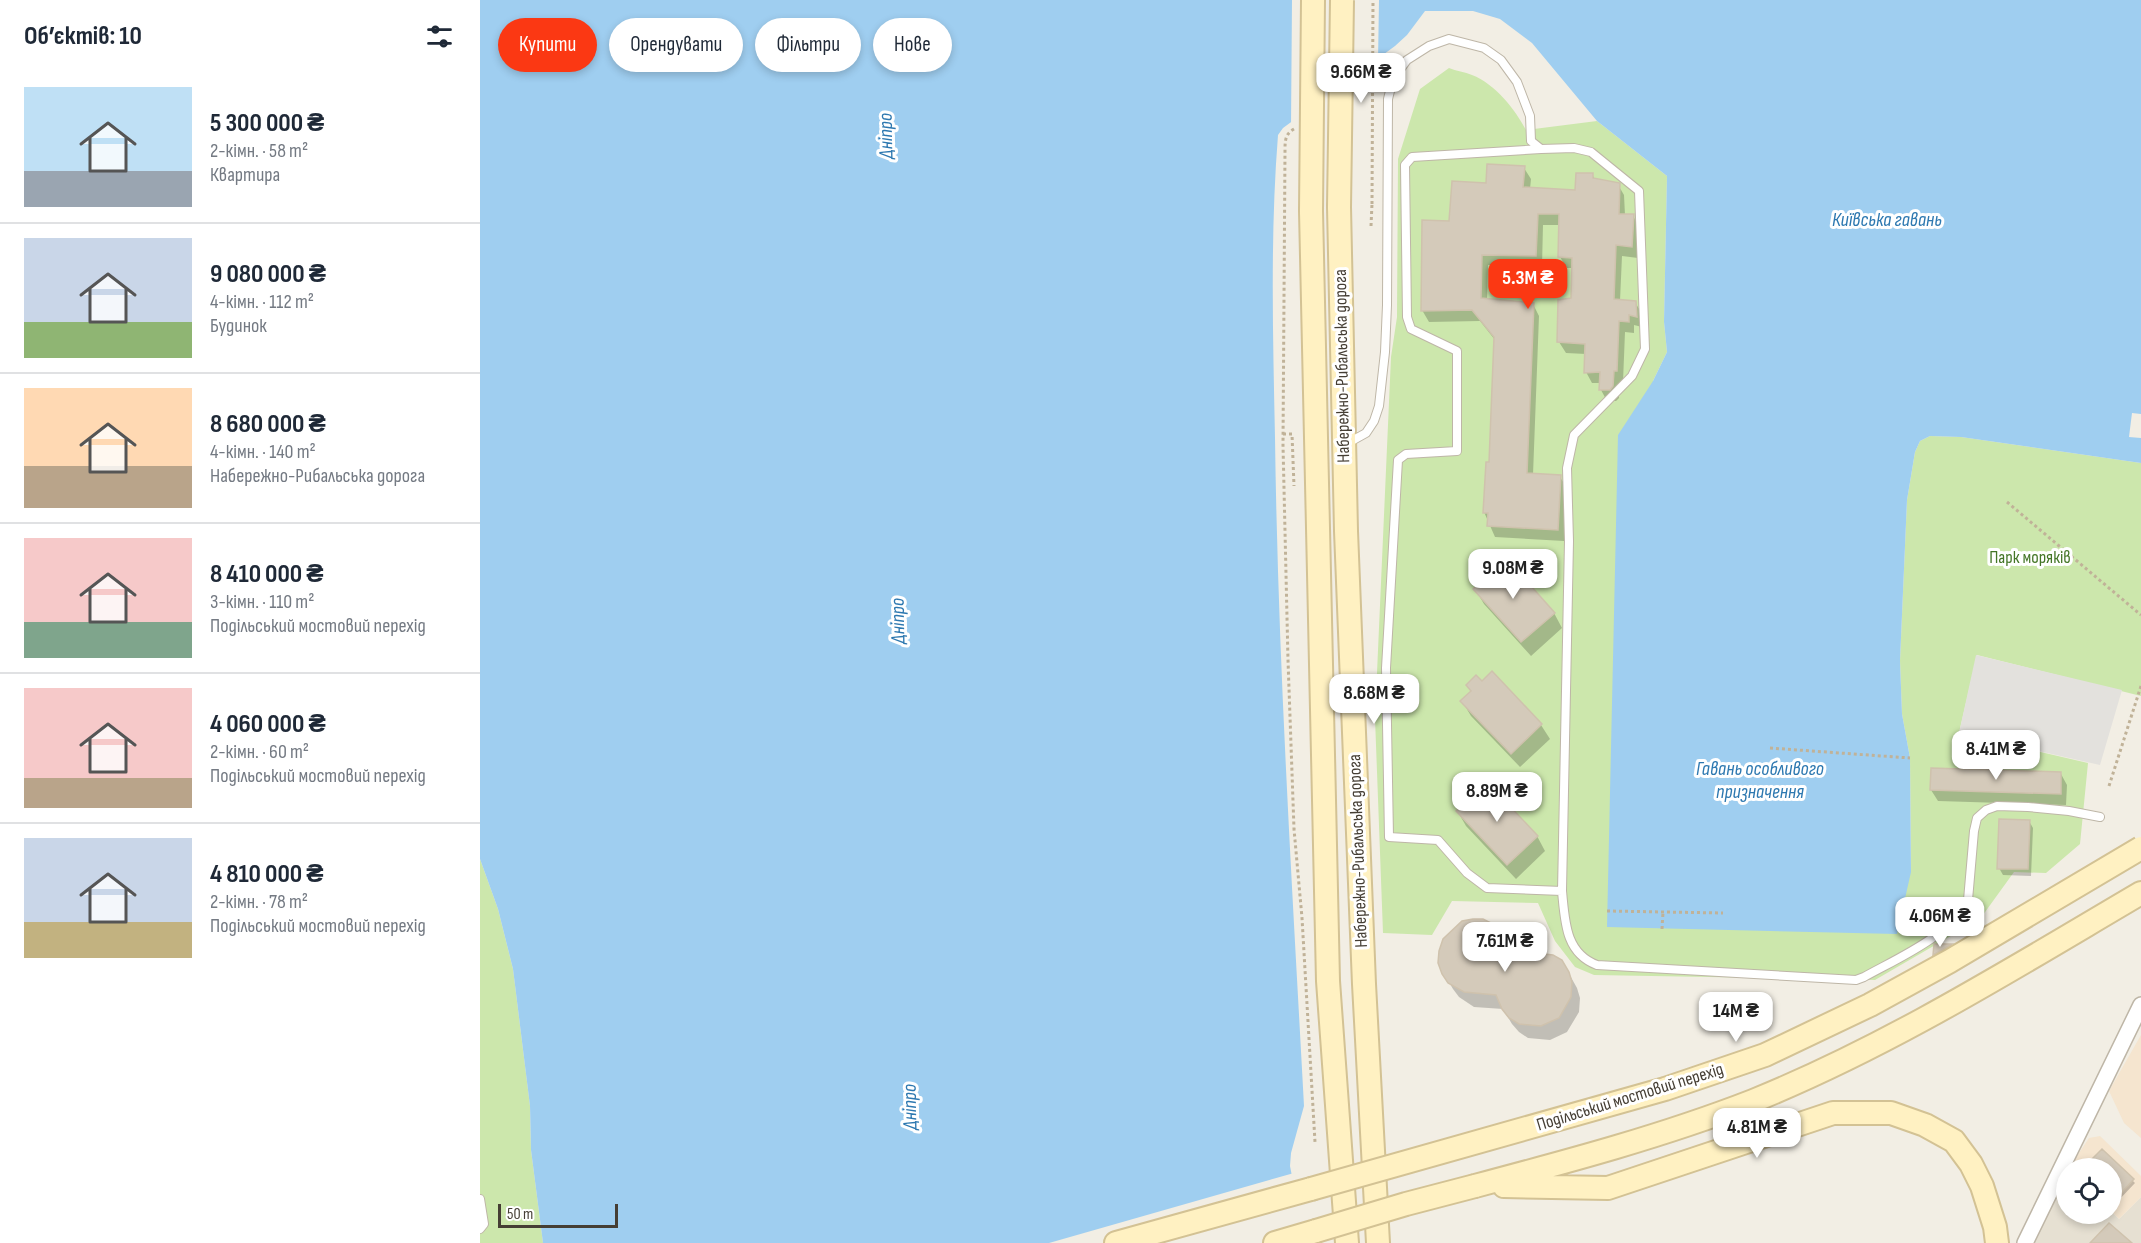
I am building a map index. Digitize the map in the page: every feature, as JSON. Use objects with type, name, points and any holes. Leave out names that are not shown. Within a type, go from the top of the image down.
[{"type":"main road","name":"Набережно-Рибальська дорога","points":[[1313,0],[1311,211],[1329,981],[1347,1243]]},
{"type":"main road","name":"Набережно-Рибальська дорога","points":[[1342,0],[1339,207],[1344,445],[1364,984],[1378,1243]]},
{"type":"main road","name":"Подільський мостовий перехід","points":[[1116,1243],[1654,1093],[1765,1055],[1870,1005],[1940,967],[2141,848]]},
{"type":"main road","points":[[1275,1243],[1663,1132],[1763,1096],[1832,1066],[1937,1012],[2141,893]]},
{"type":"main road","points":[[1475,1186],[1608,1188],[1833,1113],[1891,1113],[1925,1125],[1954,1142],[1971,1164],[1982,1186],[1994,1220],[1997,1243]]},
{"type":"street","points":[[2025,1243],[2141,1005]]},
{"type":"lane","points":[[1344,445],[1366,432],[1374,421],[1379,406],[1387,305],[1388,99],[1393,79],[1413,55],[1449,39],[1484,48],[1501,60],[1517,82],[1530,116],[1531,141],[1541,149]]},
{"type":"lane","points":[[1562,891],[1487,888],[1467,873],[1438,840],[1389,837],[1386,668],[1398,460],[1406,454],[1457,451],[1456,351],[1411,329],[1407,317],[1405,165],[1412,157],[1574,148],[1591,152],[1639,191],[1646,349],[1632,376],[1574,435],[1567,468],[1569,542],[1562,891],[1569,938],[1586,961],[1597,965],[1856,980],[1932,937],[1962,911],[1968,900],[1976,822],[1986,810],[1997,806],[2028,807],[2100,817]]},
{"type":"lane","points":[[480,1198],[484,1224],[480,1229]]},
{"type":"path","points":[[1371,226],[1373,0]]},
{"type":"path","points":[[1290,131],[1285,138],[1283,434],[1294,829],[1302,918],[1314,1142]]},
{"type":"path","points":[[1283,434],[1292,434],[1294,486]]},
{"type":"path","points":[[2007,502],[2141,615]]},
{"type":"path","points":[[2109,786],[2141,686]]},
{"type":"path","points":[[1770,748],[1910,758]]},
{"type":"path","points":[[1607,911],[1723,913]]},
{"type":"path","points":[[1662,929],[1663,912]]},
{"type":"shaded area","points":[[1976,655],[2122,690],[2100,765],[1959,733]]},
{"type":"shaded area","points":[[2141,1035],[2141,1138],[2124,1123],[2109,1091]]},
{"type":"shaded area","points":[[2100,1136],[2141,1176],[2141,1197],[2122,1216],[2122,1158],[2076,1158],[2089,1138]]},
{"type":"shaded area","points":[[2056,1194],[2056,1224],[2122,1224],[2122,1216],[2141,1197],[2141,1243],[2031,1243]]},
{"type":"green space","name":"Парк моряків","points":[[1449,68],[1472,75],[1489,84],[1510,106],[1526,130],[1597,121],[1667,176],[1664,322],[1667,352],[1653,381],[1911,872],[1910,758],[1902,714],[1900,661],[1907,500],[1915,452],[1920,441],[1930,436],[1961,437],[2141,463],[2141,696],[1977,655],[1959,733],[2088,763],[2080,844],[2046,873],[2014,872],[1980,919],[1875,980],[1594,975],[1575,967],[1555,941],[1538,903],[1452,901],[1432,935],[1383,933],[1375,718],[1391,357],[1397,317],[1398,159],[1420,89]]},
{"type":"green space","points":[[480,859],[498,909],[513,969],[530,1106],[531,1150],[543,1243],[480,1243]]},
{"type":"water","points":[[480,0],[2141,0],[2141,463],[1961,437],[1930,436],[1920,441],[1915,452],[1907,500],[1900,661],[1902,714],[1910,758],[1911,872],[1897,934],[1607,927],[1618,435],[1653,381],[1667,352],[1664,322],[1667,176],[1597,121],[1532,43],[1500,19],[1473,11],[1425,11],[1407,35],[1395,46],[1283,128],[1278,135],[1273,286],[1279,605],[1304,1106],[1291,1153],[1290,1166],[1305,1243],[543,1243],[531,1150],[530,1106],[513,969],[498,909],[480,859]]},
{"type":"pier","points":[[1292,0],[1379,0],[1378,62],[1291,126]]},
{"type":"pier","points":[[2132,413],[2141,414],[2141,438],[2129,437]]},
{"type":"pier","points":[[1294,1173],[1308,1243],[1049,1243]]},
{"type":"building","points":[[1487,164],[1525,166],[1523,187],[1575,190],[1576,173],[1593,173],[1593,178],[1620,183],[1619,214],[1634,214],[1632,247],[1616,245],[1614,299],[1636,301],[1637,317],[1629,315],[1629,322],[1619,321],[1617,371],[1614,371],[1613,386],[1610,390],[1599,390],[1600,372],[1584,373],[1585,344],[1557,342],[1558,300],[1571,298],[1572,258],[1558,257],[1559,214],[1538,214],[1536,256],[1482,255],[1481,298],[1534,303],[1527,473],[1561,475],[1558,530],[1487,526],[1488,513],[1483,513],[1486,462],[1489,462],[1494,337],[1472,310],[1421,311],[1422,220],[1449,221],[1452,181],[1486,183]]},
{"type":"building","points":[[1506,558],[1555,613],[1521,642],[1473,589],[1484,579],[1479,574],[1491,564],[1495,568]]},
{"type":"building","points":[[1492,671],[1542,724],[1511,754],[1460,701],[1471,691],[1466,685],[1476,675],[1482,681]]},
{"type":"building","points":[[1931,768],[2061,772],[2061,794],[1930,790]]},
{"type":"building","points":[[1488,783],[1538,836],[1507,865],[1456,811],[1466,802],[1463,799],[1474,788],[1478,792]]},
{"type":"building","points":[[1999,819],[2030,820],[2028,869],[1997,869]]},
{"type":"building","points":[[1483,919],[1501,928],[1507,936],[1510,950],[1553,955],[1562,960],[1572,982],[1571,997],[1559,1018],[1541,1026],[1519,1024],[1509,1018],[1496,995],[1464,992],[1448,983],[1438,963],[1443,939],[1462,921]]},
{"type":"building","points":[[1934,944],[1952,944],[1933,955]]},
{"type":"building","points":[[2102,1149],[2112,1158],[2093,1158]]},
{"type":"building","points":[[2122,1168],[2134,1179],[2122,1192]]},
{"type":"building","points":[[2110,1224],[2132,1243],[2090,1243]]},
{"type":"water label","name":"Дніпро","points":[[886,136]]},
{"type":"water label","name":"Київська гавань","points":[[1887,220]]},
{"type":"water label","name":"Дніпро","points":[[898,621]]},
{"type":"water label","name":"Гавань особливого призначення","points":[[1760,780]]},
{"type":"water label","name":"Дніпро","points":[[910,1107]]}]
